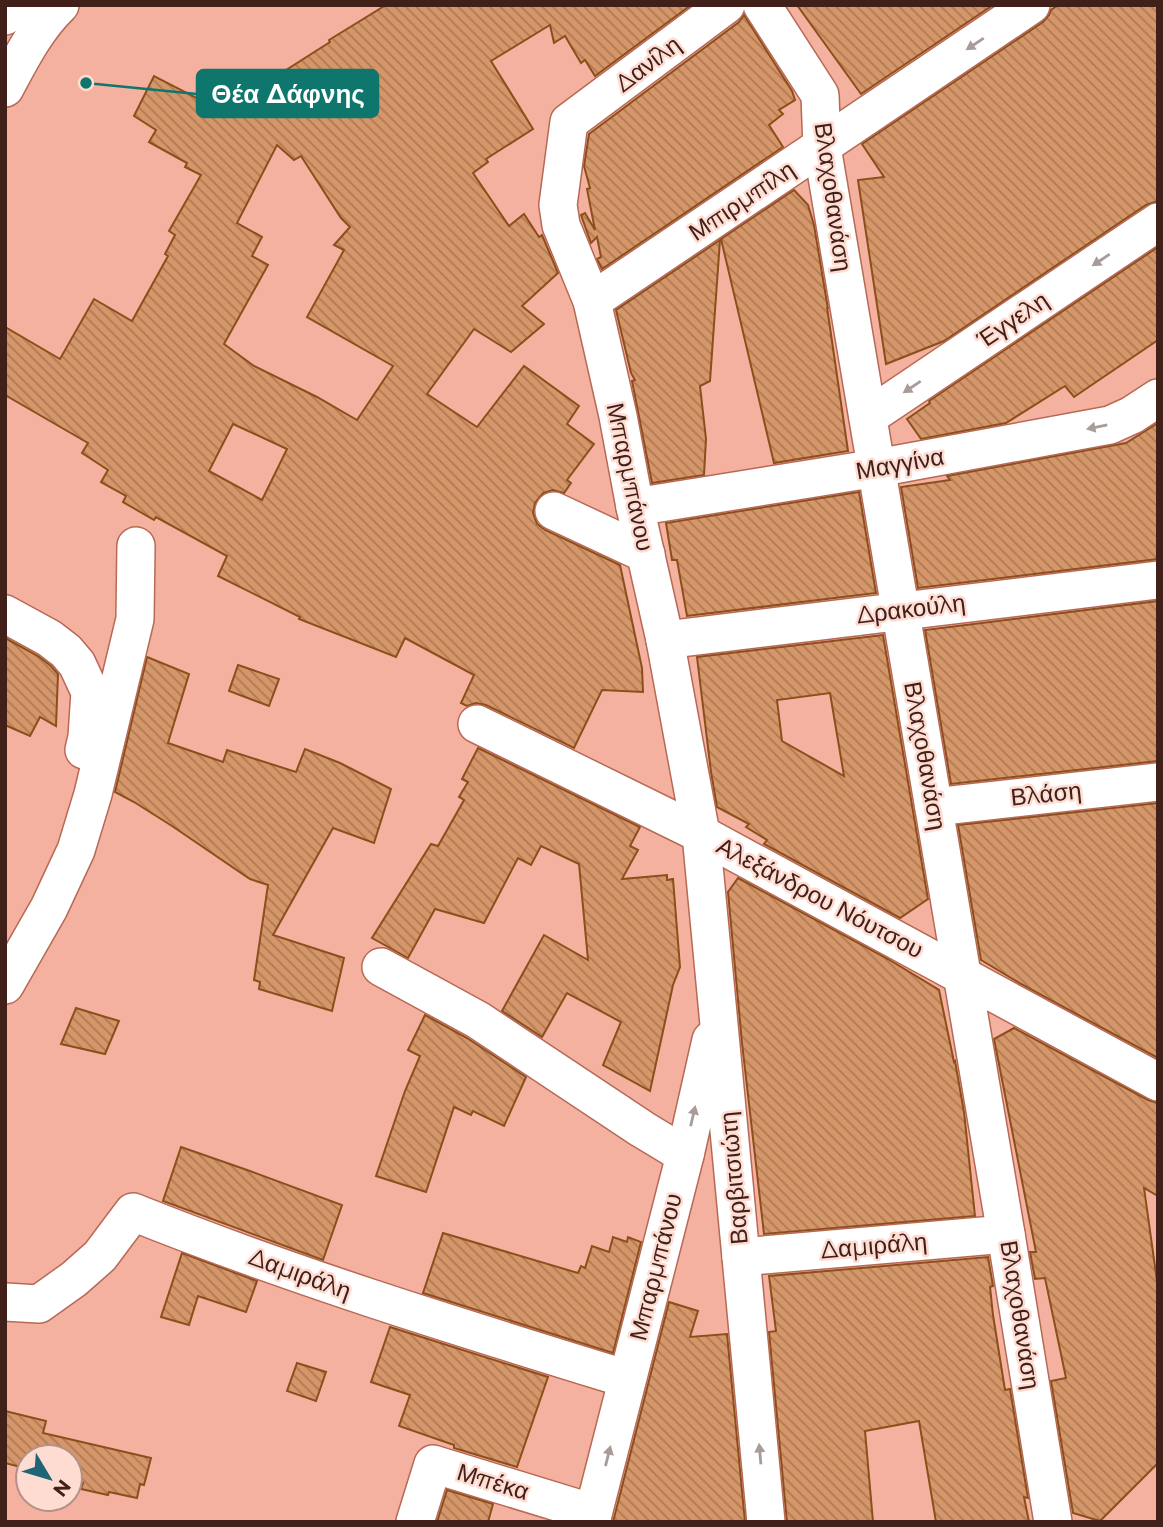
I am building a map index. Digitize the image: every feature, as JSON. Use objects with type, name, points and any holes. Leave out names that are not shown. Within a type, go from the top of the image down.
[{"type":"street","points":[[5,16],[16,5]]},
{"type":"street","points":[[5,88],[49,15],[60,5]]},
{"type":"street","name":"Δανίλη","points":[[569,122],[726,5]]},
{"type":"street","name":"Βλαχοθανάση","points":[[762,5],[820,95],[822,147],[1053,1522]]},
{"type":"street","name":"Μπιρμπίλη","points":[[592,301],[1031,5]]},
{"type":"street","name":"Μπαρμπάνου","points":[[569,122],[558,205],[561,226],[592,301],[665,640],[702,834]]},
{"type":"street","name":"Έγγελη","points":[[868,417],[1158,222]]},
{"type":"street","name":"Μαγγίνα","points":[[635,507],[877,468],[1110,425],[1158,398]]},
{"type":"street","points":[[554,511],[646,554]]},
{"type":"street","points":[[5,985],[49,908],[76,850],[93,794],[135,619],[136,546]]},
{"type":"street","name":"Δρακούλη","points":[[665,640],[1158,580]]},
{"type":"street","points":[[5,614],[49,638],[66,651],[77,664],[90,692],[87,737],[49,908]]},
{"type":"street","name":"Αλεξάνδρου Νόυτσου","points":[[477,724],[702,834],[1158,1082]]},
{"type":"street","name":"Βλάση","points":[[934,807],[1158,782]]},
{"type":"street","name":"Βαρβιτσιώτη","points":[[702,834],[766,1522]]},
{"type":"street","points":[[381,967],[478,1020],[685,1155]]},
{"type":"street","name":"Μπαρμπάνου","points":[[592,1518],[685,1155],[718,1011]]},
{"type":"street","name":"Δαμιράλη","points":[[5,1301],[39,1304],[100,1256],[134,1212],[372,1300],[628,1379]]},
{"type":"street","name":"Δαμιράλη","points":[[741,1257],[1006,1234]]},
{"type":"street","name":"Μπέκα","points":[[415,1522],[433,1464],[592,1518]]},
{"type":"building","points":[[386,5],[691,5],[595,76],[585,60],[581,63],[565,36],[554,43],[550,25],[491,61],[533,129],[486,159],[488,162],[473,173],[509,226],[524,214],[539,237],[542,235],[558,273],[522,306],[544,324],[511,352],[474,329],[427,394],[477,427],[524,366],[579,406],[567,424],[594,444],[567,480],[571,483],[564,493],[553,490],[543,493],[535,503],[533,513],[537,524],[545,530],[620,565],[642,668],[643,692],[602,690],[574,748],[486,705],[476,703],[467,706],[461,703],[474,675],[405,638],[396,657],[299,619],[300,617],[218,576],[227,556],[123,502],[126,496],[101,482],[108,470],[82,453],[88,443],[5,395],[5,327],[60,359],[94,299],[132,321],[168,256],[165,254],[175,235],[169,231],[201,175],[185,167],[187,163],[149,142],[156,130],[134,116],[154,76],[214,107],[219,97],[236,102],[330,42],[329,40]],"holes":[[[277,145],[294,160],[301,156],[341,218],[350,227],[334,245],[344,250],[307,317],[393,366],[357,420],[254,366],[224,344],[268,265],[252,256],[262,237],[237,223]],[[233,424],[287,449],[262,500],[209,471]]]},
{"type":"building","points":[[797,5],[993,5],[861,94]]},
{"type":"building","points":[[1058,5],[1158,5],[1158,201],[1146,205],[944,341],[886,364],[858,180],[884,177],[862,144],[1043,22]]},
{"type":"building","points":[[744,15],[795,100],[779,110],[783,114],[769,125],[783,147],[602,269],[597,259],[601,257],[597,237],[591,243],[581,215],[585,213],[595,230],[587,189],[590,188],[584,166],[589,134],[739,22]]},
{"type":"building","points":[[794,190],[808,205],[814,225],[848,451],[774,463],[721,239]]},
{"type":"building","points":[[720,240],[710,381],[700,386],[706,439],[704,475],[652,483],[632,381],[635,380],[616,310]]},
{"type":"building","points":[[1158,247],[1158,340],[1074,397],[1065,386],[1006,423],[921,439],[907,419],[930,403],[929,401]]},
{"type":"building","points":[[1158,423],[1158,559],[918,588],[901,487],[950,480],[947,476],[1126,443]]},
{"type":"building","points":[[859,492],[876,593],[687,616],[677,560],[672,560],[666,523]]},
{"type":"building","points":[[1158,601],[1158,761],[951,784],[925,630]]},
{"type":"building","points":[[883,635],[928,899],[900,918],[764,844],[767,840],[746,827],[749,824],[717,807],[697,657]],"holes":[[[830,693],[844,776],[782,741],[777,700]]]},
{"type":"building","points":[[5,638],[38,656],[58,674],[56,726],[40,717],[30,736],[5,725]]},
{"type":"building","points":[[147,657],[189,674],[168,743],[223,762],[227,750],[296,772],[305,749],[391,789],[374,843],[333,828],[273,935],[344,958],[332,1011],[259,989],[260,982],[254,980],[268,885],[250,879],[172,826],[115,792]]},
{"type":"building","points":[[238,665],[279,679],[269,706],[229,691]]},
{"type":"building","points":[[478,748],[640,827],[630,846],[638,850],[622,879],[667,875],[667,880],[673,879],[680,967],[673,985],[650,1091],[603,1065],[621,1022],[567,993],[542,1037],[502,1011],[544,935],[588,960],[579,864],[541,846],[531,865],[518,858],[484,923],[435,909],[408,958],[372,938],[431,844],[438,846],[464,800],[459,797],[468,782],[462,779]]},
{"type":"building","points":[[1158,803],[1158,1058],[981,960],[958,825]]},
{"type":"building","points":[[738,878],[888,959],[939,990],[964,1112],[975,1216],[764,1234],[728,892]]},
{"type":"building","points":[[76,1008],[119,1021],[105,1054],[61,1044]]},
{"type":"building","points":[[425,1015],[467,1038],[526,1077],[504,1126],[473,1111],[471,1115],[454,1107],[426,1192],[376,1176],[420,1056],[408,1050]]},
{"type":"building","points":[[1014,1028],[1158,1103],[1158,1196],[1144,1188],[1158,1288],[1158,1463],[1100,1521],[1073,1513],[1051,1381],[1066,1378],[1045,1278],[1035,1279],[1030,1252],[1036,1252],[994,1039]]},
{"type":"building","points":[[181,1147],[342,1205],[323,1260],[163,1201]]},
{"type":"building","points":[[443,1233],[578,1273],[581,1266],[585,1268],[592,1246],[609,1252],[613,1237],[627,1242],[628,1237],[641,1242],[613,1353],[423,1293]]},
{"type":"building","points":[[182,1253],[257,1281],[246,1312],[198,1296],[189,1325],[161,1317]]},
{"type":"building","points":[[988,1257],[993,1286],[990,1287],[993,1315],[1005,1390],[1010,1389],[1028,1498],[1024,1497],[1029,1522],[936,1522],[919,1421],[865,1431],[873,1522],[787,1522],[769,1332],[776,1331],[769,1276]]},
{"type":"building","points":[[669,1302],[698,1311],[690,1337],[727,1334],[745,1522],[613,1522]]},
{"type":"building","points":[[390,1327],[548,1377],[517,1467],[454,1448],[454,1445],[399,1426],[410,1395],[371,1382]]},
{"type":"building","points":[[297,1363],[326,1372],[316,1401],[287,1391]]},
{"type":"building","points":[[5,1411],[46,1421],[43,1433],[151,1458],[144,1485],[140,1484],[137,1498],[84,1490],[84,1443],[14,1443],[14,1465],[5,1463]]},
{"type":"building","points":[[447,1490],[493,1504],[488,1522],[437,1522]]},
{"type":"place","name":"Θέα Δάφνης","points":[[86,83]]}]
